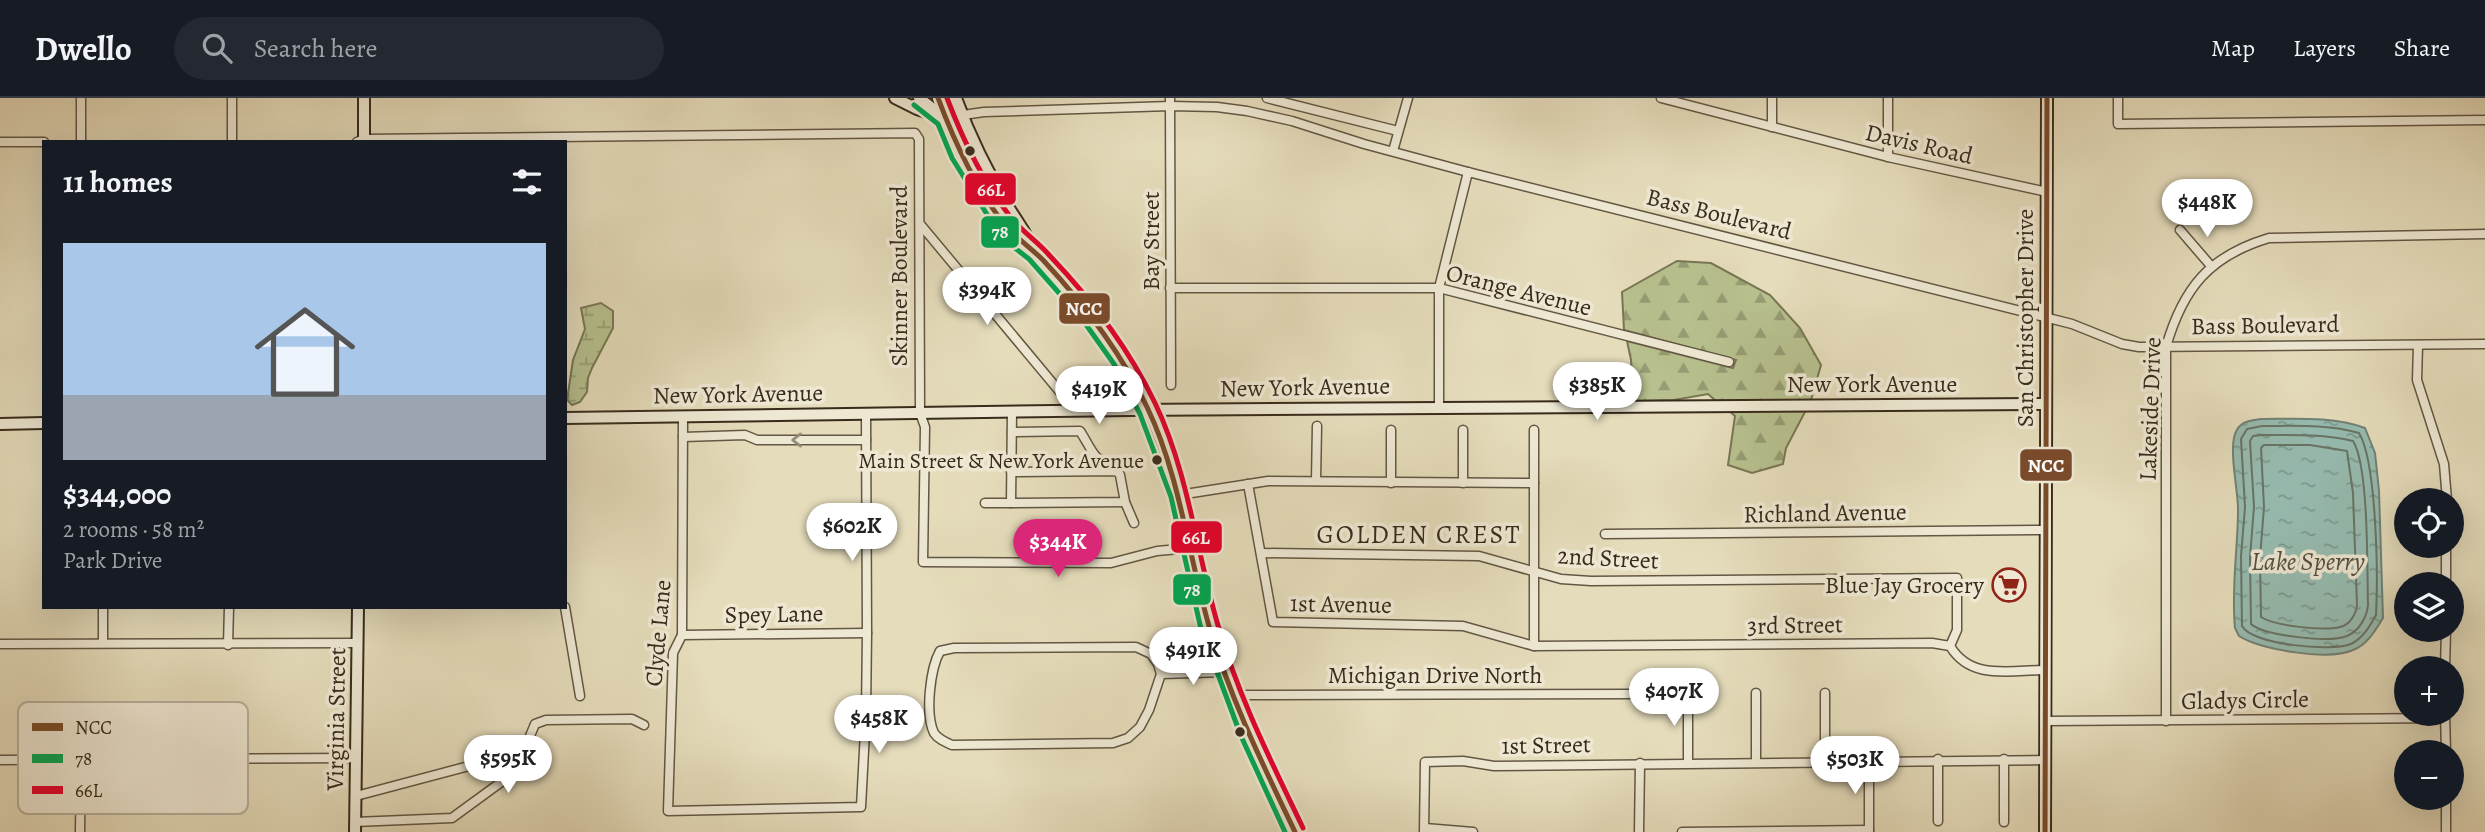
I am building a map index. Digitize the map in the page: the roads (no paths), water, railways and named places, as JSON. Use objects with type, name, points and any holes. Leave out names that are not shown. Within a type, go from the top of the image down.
[{"type":"street","points":[[81,98],[81,140]]},
{"type":"street","points":[[232,98],[232,140]]},
{"type":"street","points":[[362,140],[364,98]]},
{"type":"street","points":[[895,98],[945,118]]},
{"type":"street","points":[[919,98],[945,118]]},
{"type":"street","points":[[938,98],[960,154],[1000,218],[1017,239],[1035,252],[1088,314],[1115,350],[1148,410],[1178,495],[1209,626],[1233,695],[1256,751],[1295,832]]},
{"type":"street","points":[[956,98],[980,157],[1010,210],[1027,232],[1035,252]]},
{"type":"street","points":[[1267,98],[1298,102],[1398,131]]},
{"type":"street","points":[[1393,151],[1408,98]]},
{"type":"street","name":"Davis Road","points":[[1661,98],[1888,157],[2047,192]]},
{"type":"street","points":[[1772,98],[1772,127]]},
{"type":"street","points":[[1888,98],[1888,157]]},
{"type":"street","name":"San Christopher Drive","points":[[2045,832],[2047,98]]},
{"type":"street","points":[[2118,98],[2118,124],[2485,120]]},
{"type":"street","name":"Bass Boulevard","points":[[945,118],[984,111],[1170,102],[1247,111],[1292,121],[1468,172],[2080,327],[2122,344],[2138,347],[2485,344]]},
{"type":"street","name":"Bay Street","points":[[1170,102],[1171,385]]},
{"type":"street","name":"Skinner Boulevard","points":[[430,140],[915,133],[919,139],[920,413],[925,427],[923,562],[1111,563],[1157,551],[1190,548]]},
{"type":"street","points":[[0,142],[42,142]]},
{"type":"street","points":[[1439,407],[1439,288],[1468,172]]},
{"type":"street","points":[[920,224],[1075,410]]},
{"type":"street","points":[[2180,230],[2211,266]]},
{"type":"street","name":"Lakeside Drive","points":[[2166,721],[2166,347],[2183,300],[2211,266],[2246,245],[2269,238],[2485,234]]},
{"type":"street","name":"Orange Avenue","points":[[1170,288],[1439,288],[1729,362]]},
{"type":"street","points":[[2418,345],[2417,380],[2444,464],[2445,488]]},
{"type":"street","name":"New York Avenue","points":[[567,418],[1075,410],[2045,404]]},
{"type":"street","points":[[1011,503],[1012,411]]},
{"type":"street","points":[[866,413],[867,633]]},
{"type":"street","name":"Clyde Lane","points":[[683,416],[682,635],[673,653],[668,811],[860,807],[867,633]]},
{"type":"street","points":[[0,424],[42,423]]},
{"type":"street","points":[[1316,481],[1317,426]]},
{"type":"street","points":[[1391,430],[1391,483]]},
{"type":"street","points":[[1463,430],[1463,482]]},
{"type":"street","points":[[1534,430],[1534,646]]},
{"type":"street","points":[[1012,432],[1080,431],[1089,451],[1098,461],[1120,475],[1125,502],[1134,523]]},
{"type":"street","points":[[683,437],[744,435],[757,440],[866,440]]},
{"type":"street","points":[[1011,472],[1117,471]]},
{"type":"street","points":[[1178,495],[1268,481],[1534,483]]},
{"type":"street","name":"1st Avenue","points":[[1248,484],[1273,622],[1463,626],[1534,646]]},
{"type":"street","points":[[985,503],[1125,502]]},
{"type":"street","name":"Richland Avenue","points":[[1605,534],[2045,530]]},
{"type":"street","name":"2nd Street","points":[[1261,553],[1479,556],[1561,579],[1591,581],[1957,578],[1958,630],[1950,646]]},
{"type":"street","points":[[103,609],[103,643]]},
{"type":"street","points":[[228,645],[229,609]]},
{"type":"street","name":"Virginia Street","points":[[355,827],[359,609]]},
{"type":"street","points":[[565,609],[580,696]]},
{"type":"street","name":"Spey Lane","points":[[682,635],[867,633]]},
{"type":"street","points":[[0,644],[358,643]]},
{"type":"street","name":"3rd Street","points":[[1534,646],[1932,643],[1950,646]]},
{"type":"street","points":[[1950,646],[1957,658],[1971,668],[1986,671],[2046,670]]},
{"type":"street","points":[[1136,647],[1151,654],[1158,663],[1161,674],[1140,727],[1128,738],[1113,743],[952,745],[935,733],[931,721],[931,683],[935,660],[940,651],[954,648],[1136,647]]},
{"type":"street","points":[[1161,674],[1225,672]]},
{"type":"street","points":[[1756,693],[1756,762]]},
{"type":"street","points":[[1825,693],[1825,761]]},
{"type":"street","name":"Michigan Drive North","points":[[1233,695],[1637,694]]},
{"type":"street","points":[[1688,694],[1688,763]]},
{"type":"street","name":"Gladys Circle","points":[[2046,721],[2394,717]]},
{"type":"street","points":[[355,827],[452,818],[515,772],[535,724],[546,720],[632,719],[644,726]]},
{"type":"street","points":[[356,796],[503,757],[520,759]]},
{"type":"street","points":[[248,758],[356,758]]},
{"type":"street","points":[[1938,759],[1938,821]]},
{"type":"street","name":"1st Street","points":[[1424,830],[1425,762],[1463,761],[1494,766],[1938,759],[2046,760]]},
{"type":"street","points":[[2004,759],[2004,822]]},
{"type":"street","points":[[0,760],[18,760]]},
{"type":"street","points":[[1682,832],[1869,831],[1869,760]]},
{"type":"street","points":[[1639,832],[1640,763]]},
{"type":"street","points":[[2446,810],[2446,832]]},
{"type":"street","points":[[80,814],[80,832]]},
{"type":"street","points":[[1424,830],[1473,832]]},
{"type":"water","name":"Lake Sperry","points":[[2261,419],[2314,419],[2365,428],[2375,453],[2379,491],[2383,618],[2374,633],[2358,648],[2328,654],[2295,652],[2249,641],[2239,636],[2235,628],[2238,509],[2233,442],[2242,424]]},
{"type":"place","name":"Main Street & New York Avenue","points":[[1157,460]]},
{"type":"place","name":"Blue Jay Grocery","points":[[2009,585]]},
{"type":"district","name":"GOLDEN CREST","points":[[1419,534]]}]
